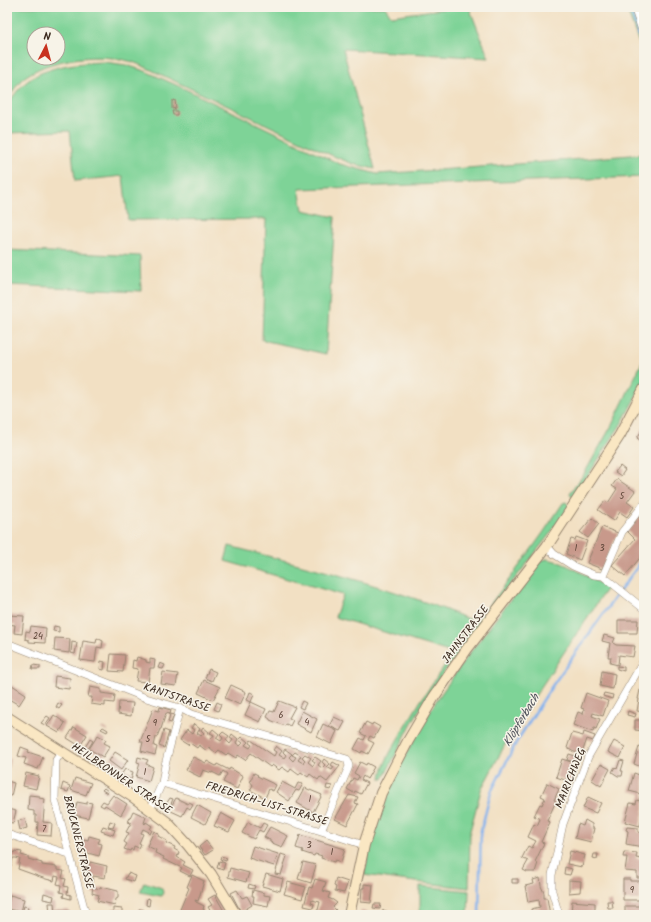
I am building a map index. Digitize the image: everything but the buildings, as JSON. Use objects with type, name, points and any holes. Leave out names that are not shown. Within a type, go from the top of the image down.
[{"type":"street","points":[[634,7],[644,36]]},
{"type":"street","name":"JAHNSTRASSE","points":[[349,915],[364,845],[381,793],[408,741],[434,697],[467,649],[547,546],[620,435],[644,389]]},
{"type":"street","points":[[603,576],[622,532],[644,504]]},
{"type":"street","points":[[547,546],[554,554],[573,566],[594,575],[603,576],[644,609]]},
{"type":"street","name":"KANTSTRASSE","points":[[7,643],[146,698],[180,708],[191,714],[344,757],[349,762],[349,766],[322,831]]},
{"type":"street","name":"MAIRICHWEG","points":[[559,915],[552,891],[552,875],[563,824],[588,757],[644,660]]},
{"type":"street","points":[[150,810],[162,784],[165,765],[180,708]]},
{"type":"street","name":"HEILBRONNER STRASSE","points":[[7,717],[167,822],[211,874],[236,915]]},
{"type":"street","name":"BRUCKNERSTRASSE","points":[[62,752],[56,760],[55,800],[86,915]]},
{"type":"street","name":"FRIEDRICH-LIST-STRASSE","points":[[162,784],[322,831],[364,845]]},
{"type":"street","points":[[7,834],[69,854]]},
{"type":"green space","points":[[7,7],[385,7],[391,16],[457,7],[469,7],[489,58],[343,49],[375,169],[353,164],[331,155],[145,67],[127,60],[99,57],[66,61],[66,26],[26,26],[26,66],[46,66],[31,73],[21,80],[7,100]]},
{"type":"green space","points":[[626,7],[631,7],[644,42],[644,57]]},
{"type":"green space","points":[[105,62],[126,65],[145,71],[340,164],[377,174],[644,154],[644,177],[299,189],[303,210],[335,217],[326,354],[262,340],[266,219],[128,220],[123,176],[75,181],[70,131],[7,133],[6,114],[8,104],[23,85],[33,77],[44,72],[80,63]]},
{"type":"green space","points":[[7,250],[140,256],[141,291],[7,285]]},
{"type":"green space","points":[[644,358],[644,380],[639,391],[620,426],[574,497],[572,497],[570,493],[584,474],[612,425]]},
{"type":"green space","points":[[566,502],[570,507],[438,681],[421,707],[383,779],[381,779],[383,768],[389,755],[420,702],[460,644],[523,561],[563,503]]},
{"type":"green space","points":[[229,546],[321,570],[412,597],[471,620],[449,652],[335,617],[343,595],[225,561]]},
{"type":"green space","points":[[546,559],[568,566],[607,588],[508,739],[481,790],[470,831],[469,888],[364,875],[370,848],[392,779],[436,701],[469,654],[540,561]]},
{"type":"green space","points":[[144,882],[162,888],[163,893],[161,896],[140,892]]},
{"type":"green space","points":[[420,886],[469,891],[468,915],[420,915]]},
{"type":"waterway","points":[[629,7],[643,47]]},
{"type":"waterway","name":"Klöpferbach","points":[[479,915],[481,830],[491,792],[517,741],[552,686],[644,558]]}]
